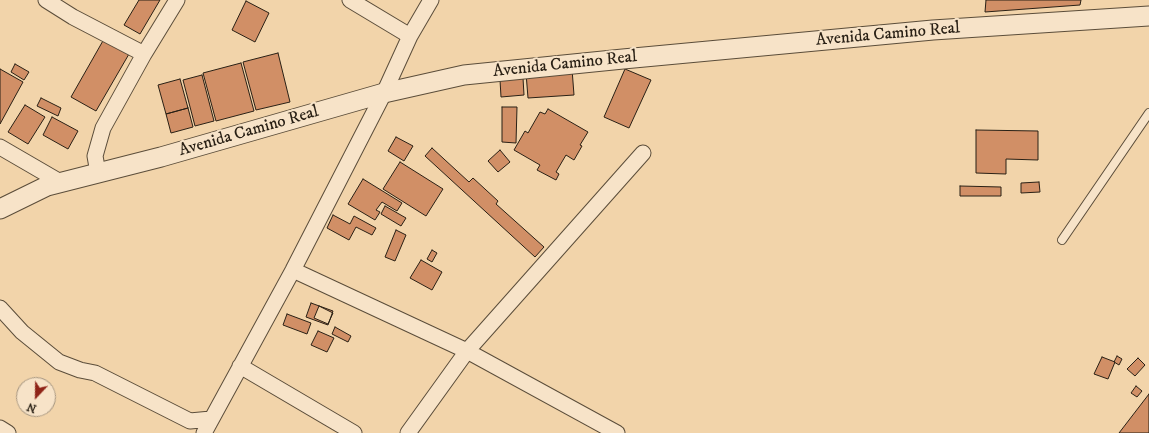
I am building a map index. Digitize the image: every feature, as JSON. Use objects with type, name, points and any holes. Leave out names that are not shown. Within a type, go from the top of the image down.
[{"type":"street","points":[[46,0],[73,17],[144,54]]},
{"type":"street","points":[[98,173],[95,156],[98,140],[103,128],[144,54],[177,0]]},
{"type":"street","points":[[350,0],[410,36]]},
{"type":"street","points":[[204,433],[293,270],[384,93],[410,36],[431,0]]},
{"type":"street","name":"Avenida Camino Real","points":[[0,209],[47,186],[384,93],[464,75],[933,30],[1149,16]]},
{"type":"street","points":[[0,147],[62,183]]},
{"type":"street","points":[[408,433],[467,351],[644,153]]},
{"type":"street","points":[[293,270],[467,351],[617,433]]},
{"type":"street","points":[[0,308],[22,332],[59,362],[80,370],[94,373],[190,421],[211,419]]},
{"type":"street","points":[[240,366],[354,433]]},
{"type":"street","points":[[0,428],[8,433]]},
{"type":"lane","points":[[1062,240],[1149,113]]},
{"type":"building","points":[[139,0],[160,0],[140,34],[124,25]]},
{"type":"building","points":[[986,0],[1081,0],[1080,5],[985,12]]},
{"type":"building","points":[[246,1],[269,13],[255,42],[232,30]]},
{"type":"building","points":[[104,39],[129,54],[96,111],[71,97]]},
{"type":"building","points":[[278,53],[290,102],[256,110],[243,62]]},
{"type":"building","points":[[241,63],[254,111],[216,121],[203,73]]},
{"type":"building","points":[[15,64],[29,72],[24,80],[11,72]]},
{"type":"building","points":[[0,69],[23,82],[0,124]]},
{"type":"building","points":[[572,69],[574,95],[528,98],[526,73]]},
{"type":"building","points":[[625,69],[651,80],[629,128],[604,117]]},
{"type":"building","points":[[202,75],[214,121],[195,126],[183,80]]},
{"type":"building","points":[[523,78],[524,95],[501,97],[500,80]]},
{"type":"building","points":[[180,79],[188,108],[166,114],[158,85]]},
{"type":"building","points":[[41,98],[61,108],[58,116],[37,106]]},
{"type":"building","points":[[25,105],[45,117],[28,144],[8,132]]},
{"type":"building","points":[[502,107],[517,107],[516,143],[502,142]]},
{"type":"building","points":[[188,108],[193,127],[171,133],[166,114]]},
{"type":"building","points":[[548,109],[588,132],[580,145],[582,146],[574,160],[566,155],[556,172],[559,174],[556,180],[537,170],[540,165],[514,150],[525,131],[528,133],[540,112],[545,114]]},
{"type":"building","points":[[52,117],[78,131],[68,149],[43,135]]},
{"type":"building","points":[[976,130],[1038,131],[1038,160],[1006,159],[1006,174],[976,173]]},
{"type":"building","points":[[396,137],[413,146],[404,161],[388,151]]},
{"type":"building","points":[[432,148],[469,182],[473,178],[498,201],[496,204],[544,247],[535,257],[425,156]]},
{"type":"building","points":[[500,150],[510,162],[498,172],[488,161]]},
{"type":"building","points":[[400,162],[443,189],[426,216],[383,189]]},
{"type":"building","points":[[363,179],[402,203],[397,211],[382,202],[376,210],[380,212],[375,220],[348,204]]},
{"type":"building","points":[[1039,182],[1040,192],[1021,193],[1021,183]]},
{"type":"building","points":[[960,186],[1001,187],[1001,196],[960,196]]},
{"type":"building","points":[[385,206],[406,218],[401,226],[381,214]]},
{"type":"building","points":[[333,215],[350,224],[354,216],[376,228],[372,235],[356,227],[349,240],[327,228]]},
{"type":"building","points":[[396,230],[406,235],[395,261],[385,257]]},
{"type":"building","points":[[432,250],[437,253],[432,262],[427,259]]},
{"type":"building","points":[[421,260],[442,272],[432,290],[410,278]]},
{"type":"building","points":[[311,303],[333,311],[328,325],[306,317]]},
{"type":"building","points":[[319,306],[333,313],[328,324],[314,318]]},
{"type":"building","points":[[287,314],[311,323],[307,334],[283,325]]},
{"type":"building","points":[[335,327],[351,336],[348,342],[332,334]]},
{"type":"building","points":[[318,331],[334,338],[327,352],[311,345]]},
{"type":"building","points":[[1117,356],[1122,359],[1119,365],[1114,362]]},
{"type":"building","points":[[1102,357],[1115,362],[1108,379],[1094,374]]},
{"type":"building","points":[[1138,358],[1145,365],[1135,376],[1127,369]]},
{"type":"building","points":[[1136,386],[1142,391],[1137,397],[1131,393]]},
{"type":"building","points":[[1149,394],[1149,433],[1119,433]]}]
